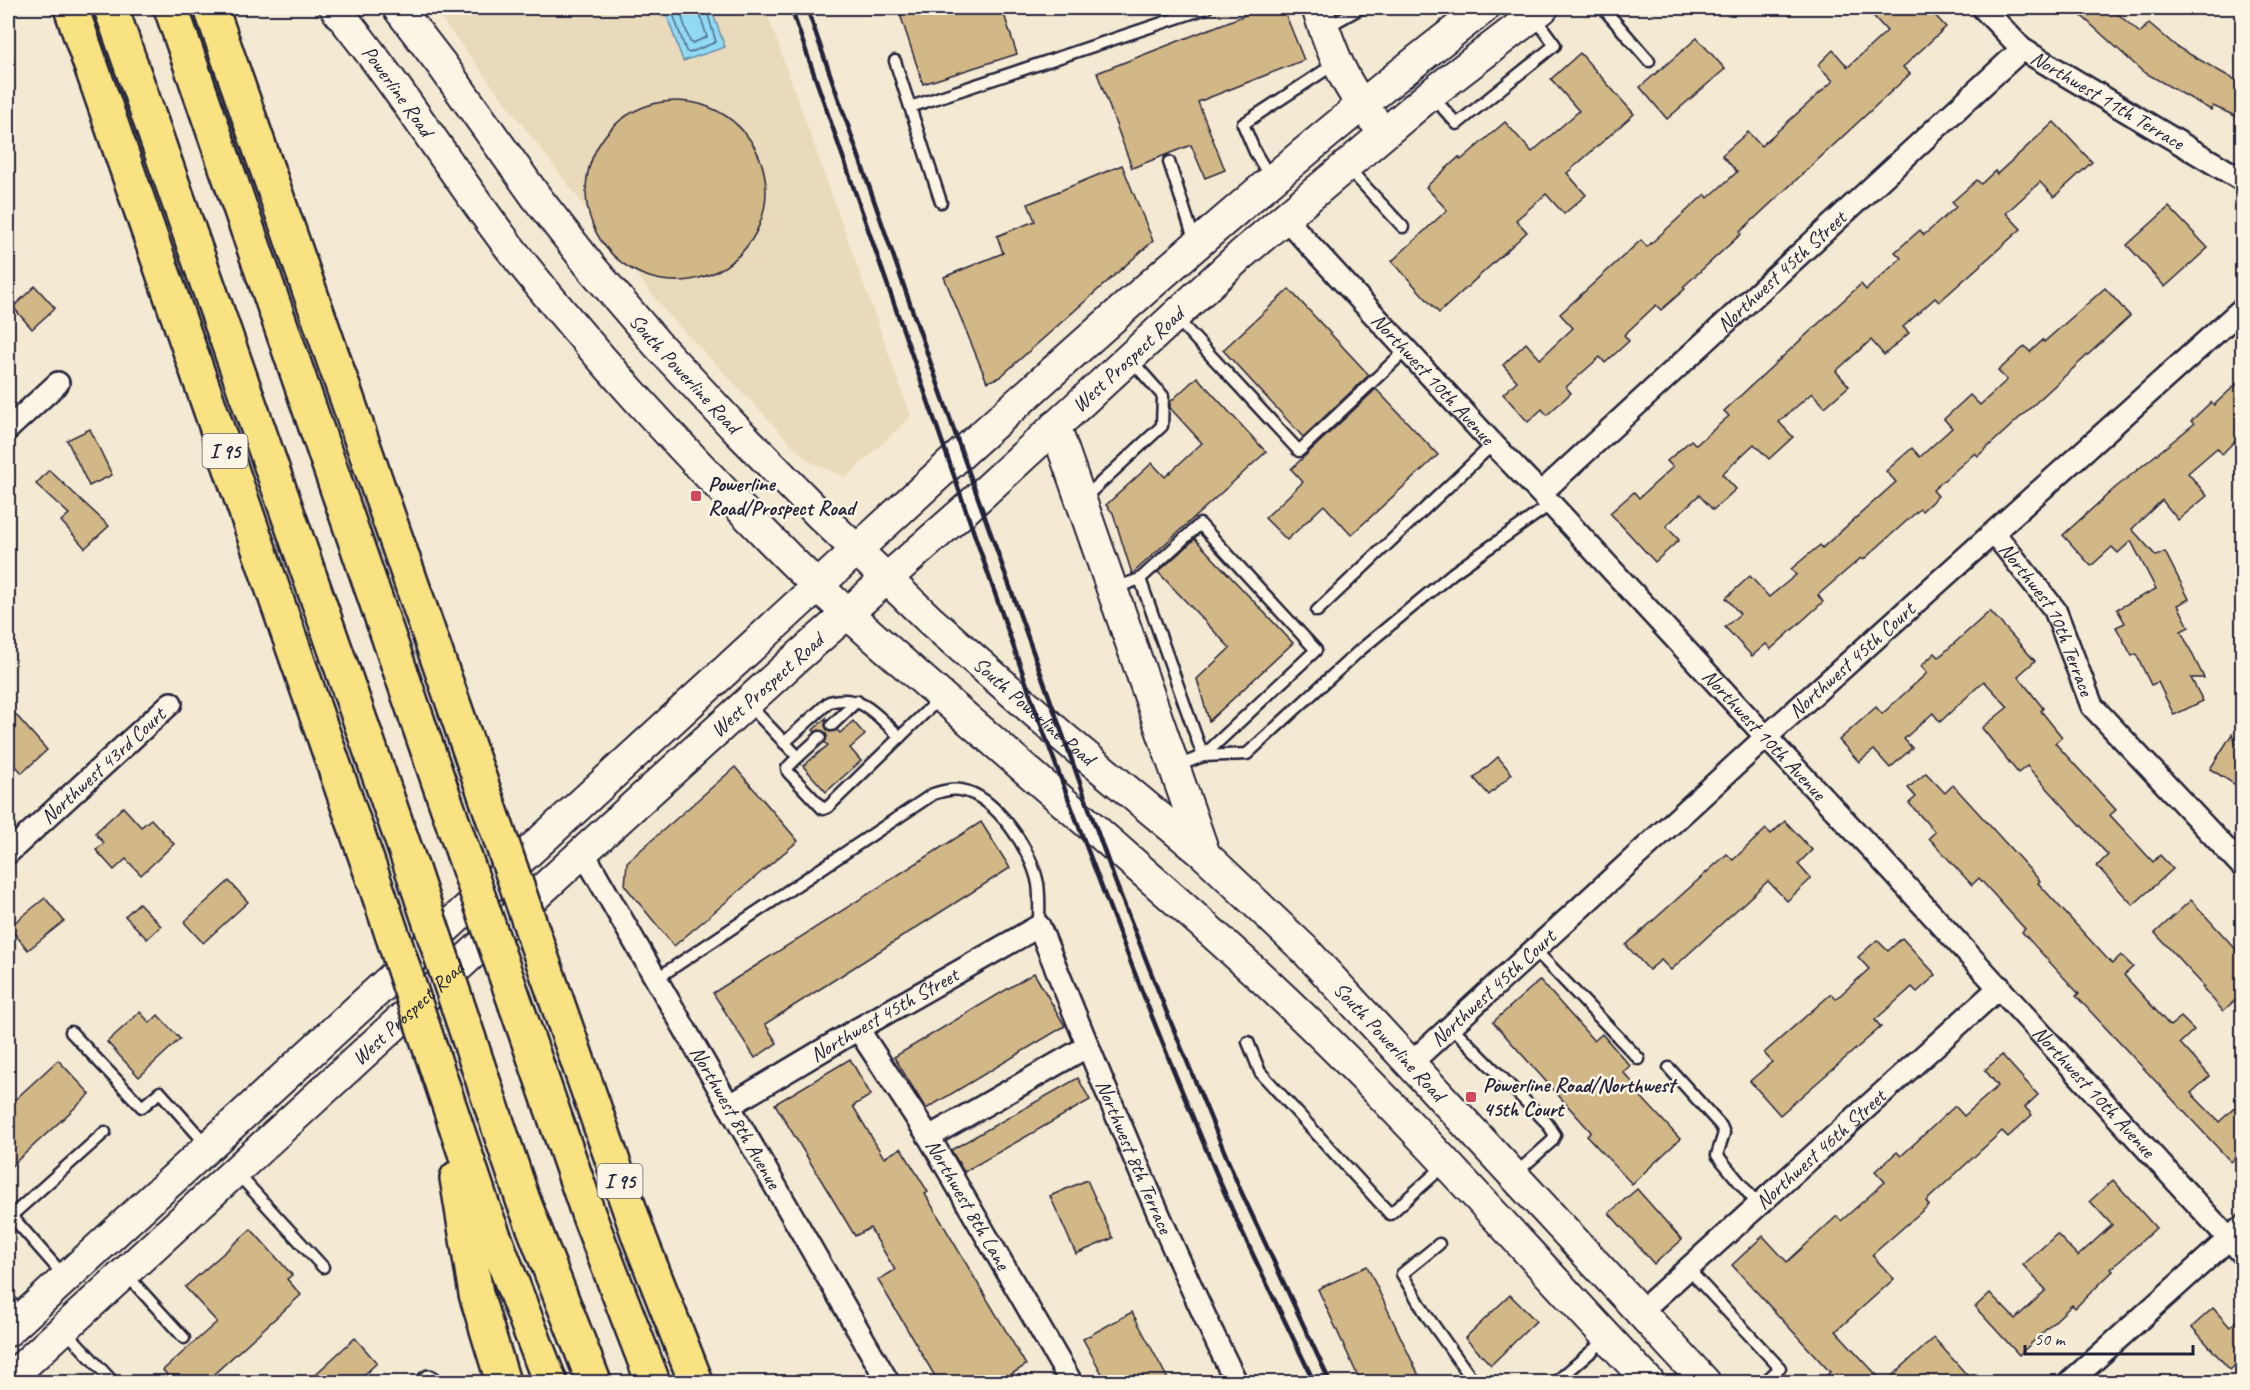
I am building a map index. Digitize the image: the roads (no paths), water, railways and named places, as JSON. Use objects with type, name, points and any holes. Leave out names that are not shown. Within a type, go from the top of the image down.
[{"type":"highway","name":"I 95","points":[[70,8],[380,895],[489,1224],[550,1383]]},
{"type":"highway","points":[[111,8],[412,869],[523,1200],[594,1383]]},
{"type":"highway","points":[[171,8],[589,1216],[653,1383]]},
{"type":"highway","name":"I 95","points":[[211,8],[640,1239],[696,1383]]},
{"type":"highway","points":[[439,1075],[476,1294],[503,1383]]},
{"type":"main road","name":"Powerline Road","points":[[336,8],[402,95],[437,146]]},
{"type":"main road","name":"South Powerline Road","points":[[398,8],[442,65],[537,198],[617,297],[726,418],[856,550],[988,672],[1204,855],[1304,949],[1705,1383]]},
{"type":"main road","name":"West Prospect Road","points":[[13,1316],[65,1278],[1006,413],[1272,180],[1361,105],[1484,8]]},
{"type":"main road","name":"West Prospect Road","points":[[8,1380],[583,852],[1284,217],[1431,94],[1538,11]]},
{"type":"main road","points":[[1320,18],[1347,84],[1384,133]]},
{"type":"main road","name":"South Powerline Road","points":[[437,146],[507,244],[594,351],[776,545],[848,613],[1251,967],[1334,1047],[1446,1164],[1649,1383]]},
{"type":"main road","points":[[1055,426],[1204,855]]},
{"type":"main road","points":[[1574,1302],[1599,1310],[1640,1312]]},
{"type":"main road","points":[[1607,1338],[1628,1338],[1684,1360]]},
{"type":"street","name":"Northwest 11th Terrace","points":[[1983,8],[2022,49],[2242,180]]},
{"type":"street","name":"Northwest 45th Street","points":[[1546,498],[2022,49]]},
{"type":"street","name":"Northwest 10th Avenue","points":[[1284,217],[1766,737],[2238,1240]]},
{"type":"street","name":"Northwest 45th Court","points":[[1411,1063],[1766,737],[2241,312]]},
{"type":"street","points":[[8,429],[58,383]]},
{"type":"street","name":"Northwest 10th Terrace","points":[[1994,533],[2055,610],[2091,706],[2242,866]]},
{"type":"street","name":"Northwest 43rd Court","points":[[8,853],[171,703]]},
{"type":"street","name":"Northwest 8th Avenue","points":[[583,852],[888,1383]]},
{"type":"street","name":"Northwest 45th Street","points":[[729,1106],[858,1029],[1039,926]]},
{"type":"street","name":"Northwest 8th Terrace","points":[[1039,926],[1208,1326],[1236,1383]]},
{"type":"street","name":"Northwest 46th Street","points":[[1640,1312],[2000,987]]},
{"type":"street","name":"Northwest 8th Lane","points":[[858,1029],[929,1137],[1071,1383]]},
{"type":"street","points":[[929,1137],[1088,1046]]},
{"type":"street","points":[[2070,1383],[2238,1240]]},
{"type":"lane","points":[[910,107],[1208,8]]},
{"type":"lane","points":[[1320,18],[1361,8]]},
{"type":"lane","points":[[1603,8],[1649,61]]},
{"type":"lane","points":[[1431,94],[1457,124],[1555,45],[1538,11]]},
{"type":"lane","points":[[895,61],[941,202]]},
{"type":"lane","points":[[1272,180],[1242,124],[1337,63]]},
{"type":"lane","points":[[1169,162],[1196,245]]},
{"type":"lane","points":[[1345,165],[1403,227]]},
{"type":"lane","points":[[1174,316],[1299,450],[1406,350]]},
{"type":"lane","points":[[1081,501],[1162,426],[1163,396],[1129,358]]},
{"type":"lane","points":[[1317,611],[1493,444]]},
{"type":"lane","points":[[1173,767],[1203,756],[1247,754],[1359,651],[1546,498]]},
{"type":"lane","points":[[1112,589],[1140,579],[1200,524],[1316,650],[1203,756]]},
{"type":"lane","points":[[1140,579],[1203,756]]},
{"type":"lane","points":[[820,737],[787,768],[788,772],[823,809],[828,807],[942,696]]},
{"type":"lane","points":[[784,743],[829,702],[839,699],[863,703],[900,737]]},
{"type":"lane","points":[[832,725],[858,701]]},
{"type":"lane","points":[[747,703],[798,757]]},
{"type":"lane","points":[[656,979],[933,794],[948,790],[961,790],[984,801],[1005,821],[1021,843],[1038,884],[1039,926]]},
{"type":"lane","points":[[1535,950],[1639,1059]]},
{"type":"lane","points":[[1451,1026],[1547,1124],[1555,1135],[1552,1141],[1514,1175]]},
{"type":"lane","points":[[72,1032],[142,1107],[160,1092],[208,1147]]},
{"type":"lane","points":[[1248,1042],[1260,1072],[1390,1214],[1446,1164]]},
{"type":"lane","points":[[1669,1068],[1721,1126],[1724,1133],[1717,1155],[1758,1205]]},
{"type":"lane","points":[[65,1278],[9,1214],[105,1132]]},
{"type":"lane","points":[[236,1171],[323,1267]]},
{"type":"lane","points":[[1439,1244],[1402,1274],[1427,1316],[1474,1383]]},
{"type":"lane","points":[[1688,1269],[1780,1368],[1766,1383]]},
{"type":"lane","points":[[125,1273],[184,1338]]},
{"type":"lane","points":[[64,1329],[113,1383]]},
{"type":"lane","points":[[1556,1383],[1607,1338]]},
{"type":"water","points":[[664,8],[711,8],[725,47],[683,61]]},
{"type":"railway","points":[[791,8],[1037,714],[1104,893],[1223,1189],[1314,1382]]},
{"type":"railway","points":[[807,8],[962,453],[1115,881],[1239,1187],[1330,1382]]},
{"type":"place","name":"Powerline Road/Prospect Road","points":[[696,496]]},
{"type":"place","name":"Powerline Road/Northwest 45th Court","points":[[1471,1097]]}]
